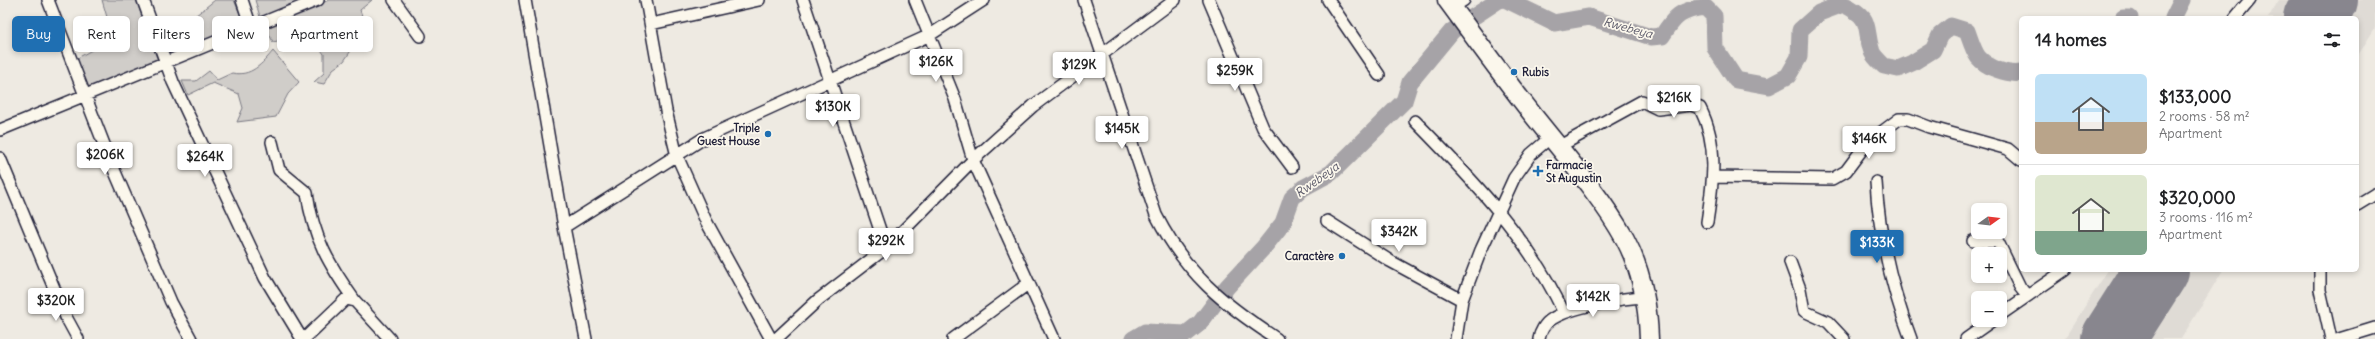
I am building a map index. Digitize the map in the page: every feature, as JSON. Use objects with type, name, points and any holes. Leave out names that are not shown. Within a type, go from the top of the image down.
[{"type":"highway","points":[[1456,5],[1482,45],[1608,212],[1625,240],[1640,277],[1648,314],[1649,339]]},
{"type":"street","points":[[48,0],[84,96],[171,302],[191,339]]},
{"type":"street","points":[[143,0],[165,62],[265,278],[303,339],[341,302],[346,300],[354,300]]},
{"type":"street","points":[[242,0],[247,16]]},
{"type":"street","points":[[269,20],[318,0]]},
{"type":"street","points":[[394,0],[420,36]]},
{"type":"street","points":[[525,0],[564,227],[586,339]]},
{"type":"street","points":[[646,0],[666,111],[677,156],[709,227],[771,339]]},
{"type":"street","points":[[651,24],[759,0]]},
{"type":"street","points":[[803,0],[829,82],[886,248]]},
{"type":"street","points":[[915,0],[954,99],[973,160],[1054,339]]},
{"type":"street","points":[[564,227],[704,138],[930,35],[984,0]]},
{"type":"street","points":[[1084,0],[1156,215],[1169,241],[1199,280],[1233,310],[1277,339]]},
{"type":"street","points":[[776,339],[818,300],[886,248],[973,160],[1033,106],[1175,0]]},
{"type":"street","points":[[1209,0],[1263,128],[1292,166]]},
{"type":"street","points":[[1328,0],[1379,75]]},
{"type":"street","points":[[2237,16],[2250,0]]},
{"type":"street","points":[[0,130],[212,43]]},
{"type":"street","points":[[1456,339],[1462,300],[1481,250],[1500,212],[1514,178],[1531,154],[1554,142],[1642,101],[1658,109],[1691,105],[1700,108],[1707,121],[1713,151],[1714,177],[1707,222]]},
{"type":"street","points":[[1714,177],[1832,179],[1846,171],[1867,143],[1899,119],[1908,119],[1929,127],[2008,149],[2019,158]]},
{"type":"street","points":[[1415,121],[1462,169],[1500,212],[1536,260],[1564,313]]},
{"type":"street","points":[[272,142],[279,170],[307,193],[310,216],[330,266],[354,300],[390,339]]},
{"type":"street","points":[[0,158],[66,317],[78,339]]},
{"type":"street","points":[[1876,182],[1881,226],[1895,297],[1911,339]]},
{"type":"street","points":[[2359,204],[2375,194]]},
{"type":"street","points":[[1328,221],[1390,261],[1462,300]]},
{"type":"street","points":[[1972,241],[1998,242],[2020,287],[2027,296]]},
{"type":"street","points":[[1790,262],[1800,289],[1804,311],[1828,322],[1844,339]]},
{"type":"street","points":[[2007,310],[2062,272]]},
{"type":"street","points":[[2320,272],[2320,290],[2332,339]]},
{"type":"street","points":[[953,339],[1029,284]]},
{"type":"street","points":[[1538,339],[1540,333],[1550,320],[1564,313],[1632,298],[1644,297]]},
{"type":"street","points":[[1966,339],[1983,327]]},
{"type":"street","points":[[2339,339],[2375,328]]},
{"type":"shaded area","points":[[102,0],[136,0],[142,16],[138,16],[138,52],[155,52],[158,61],[86,89],[74,60],[88,52],[130,52],[130,16],[107,16]]},
{"type":"shaded area","points":[[215,0],[234,0],[241,16],[212,16],[212,40],[204,43],[204,16],[195,16]]},
{"type":"shaded area","points":[[255,0],[306,0],[269,16],[260,16]]},
{"type":"shaded area","points":[[329,0],[372,0],[360,10],[362,16],[290,16]]},
{"type":"shaded area","points":[[2279,0],[2375,0],[2375,28],[2359,54],[2359,16],[2269,16]]},
{"type":"shaded area","points":[[277,21],[277,41],[273,42],[269,34],[269,24]]},
{"type":"shaded area","points":[[273,51],[299,82],[288,94],[276,117],[237,122],[243,108],[239,94],[213,83],[188,95],[182,81],[196,81],[209,71],[217,80],[232,73],[245,73],[260,65]]},
{"type":"shaded area","points":[[171,52],[183,52],[173,56]]},
{"type":"shaded area","points":[[322,52],[350,52],[344,61],[333,69],[324,84],[314,82],[324,73],[324,54]]},
{"type":"shaded area","points":[[2107,272],[2222,272],[2181,339],[2064,339]]},
{"type":"waterway","name":"Rwebeya","points":[[1133,339],[1145,332],[1186,334],[1200,323],[1227,287],[1264,247],[1283,223],[1292,198],[1303,188],[1331,173],[1404,101],[1410,82],[1452,31],[1499,0]]},
{"type":"waterway","name":"Rwebeya","points":[[1507,0],[1554,23],[1589,17],[1651,37],[1662,36],[1671,23],[1684,12],[1705,7],[1714,16],[1715,48],[1736,80],[1769,86],[1788,76],[1799,57],[1800,30],[1819,13],[1843,4],[1864,19],[1872,52],[1884,66],[1898,69],[1912,63],[1933,50],[1940,35],[1951,26],[1967,31],[1976,54],[1982,61],[2004,72],[2019,73]]},
{"type":"waterway","name":"Rwebeya","points":[[2174,16],[2182,0]]},
{"type":"runway","points":[[2316,16],[2326,0]]},
{"type":"runway","points":[[2113,339],[2156,272]]},
{"type":"place","name":"Rubis","points":[[1514,72]]},
{"type":"place","name":"Triple Guest House","points":[[768,134]]},
{"type":"place","name":"Farmacie St Augustin","points":[[1538,171]]},
{"type":"place","name":"Caractère","points":[[1342,256]]}]
